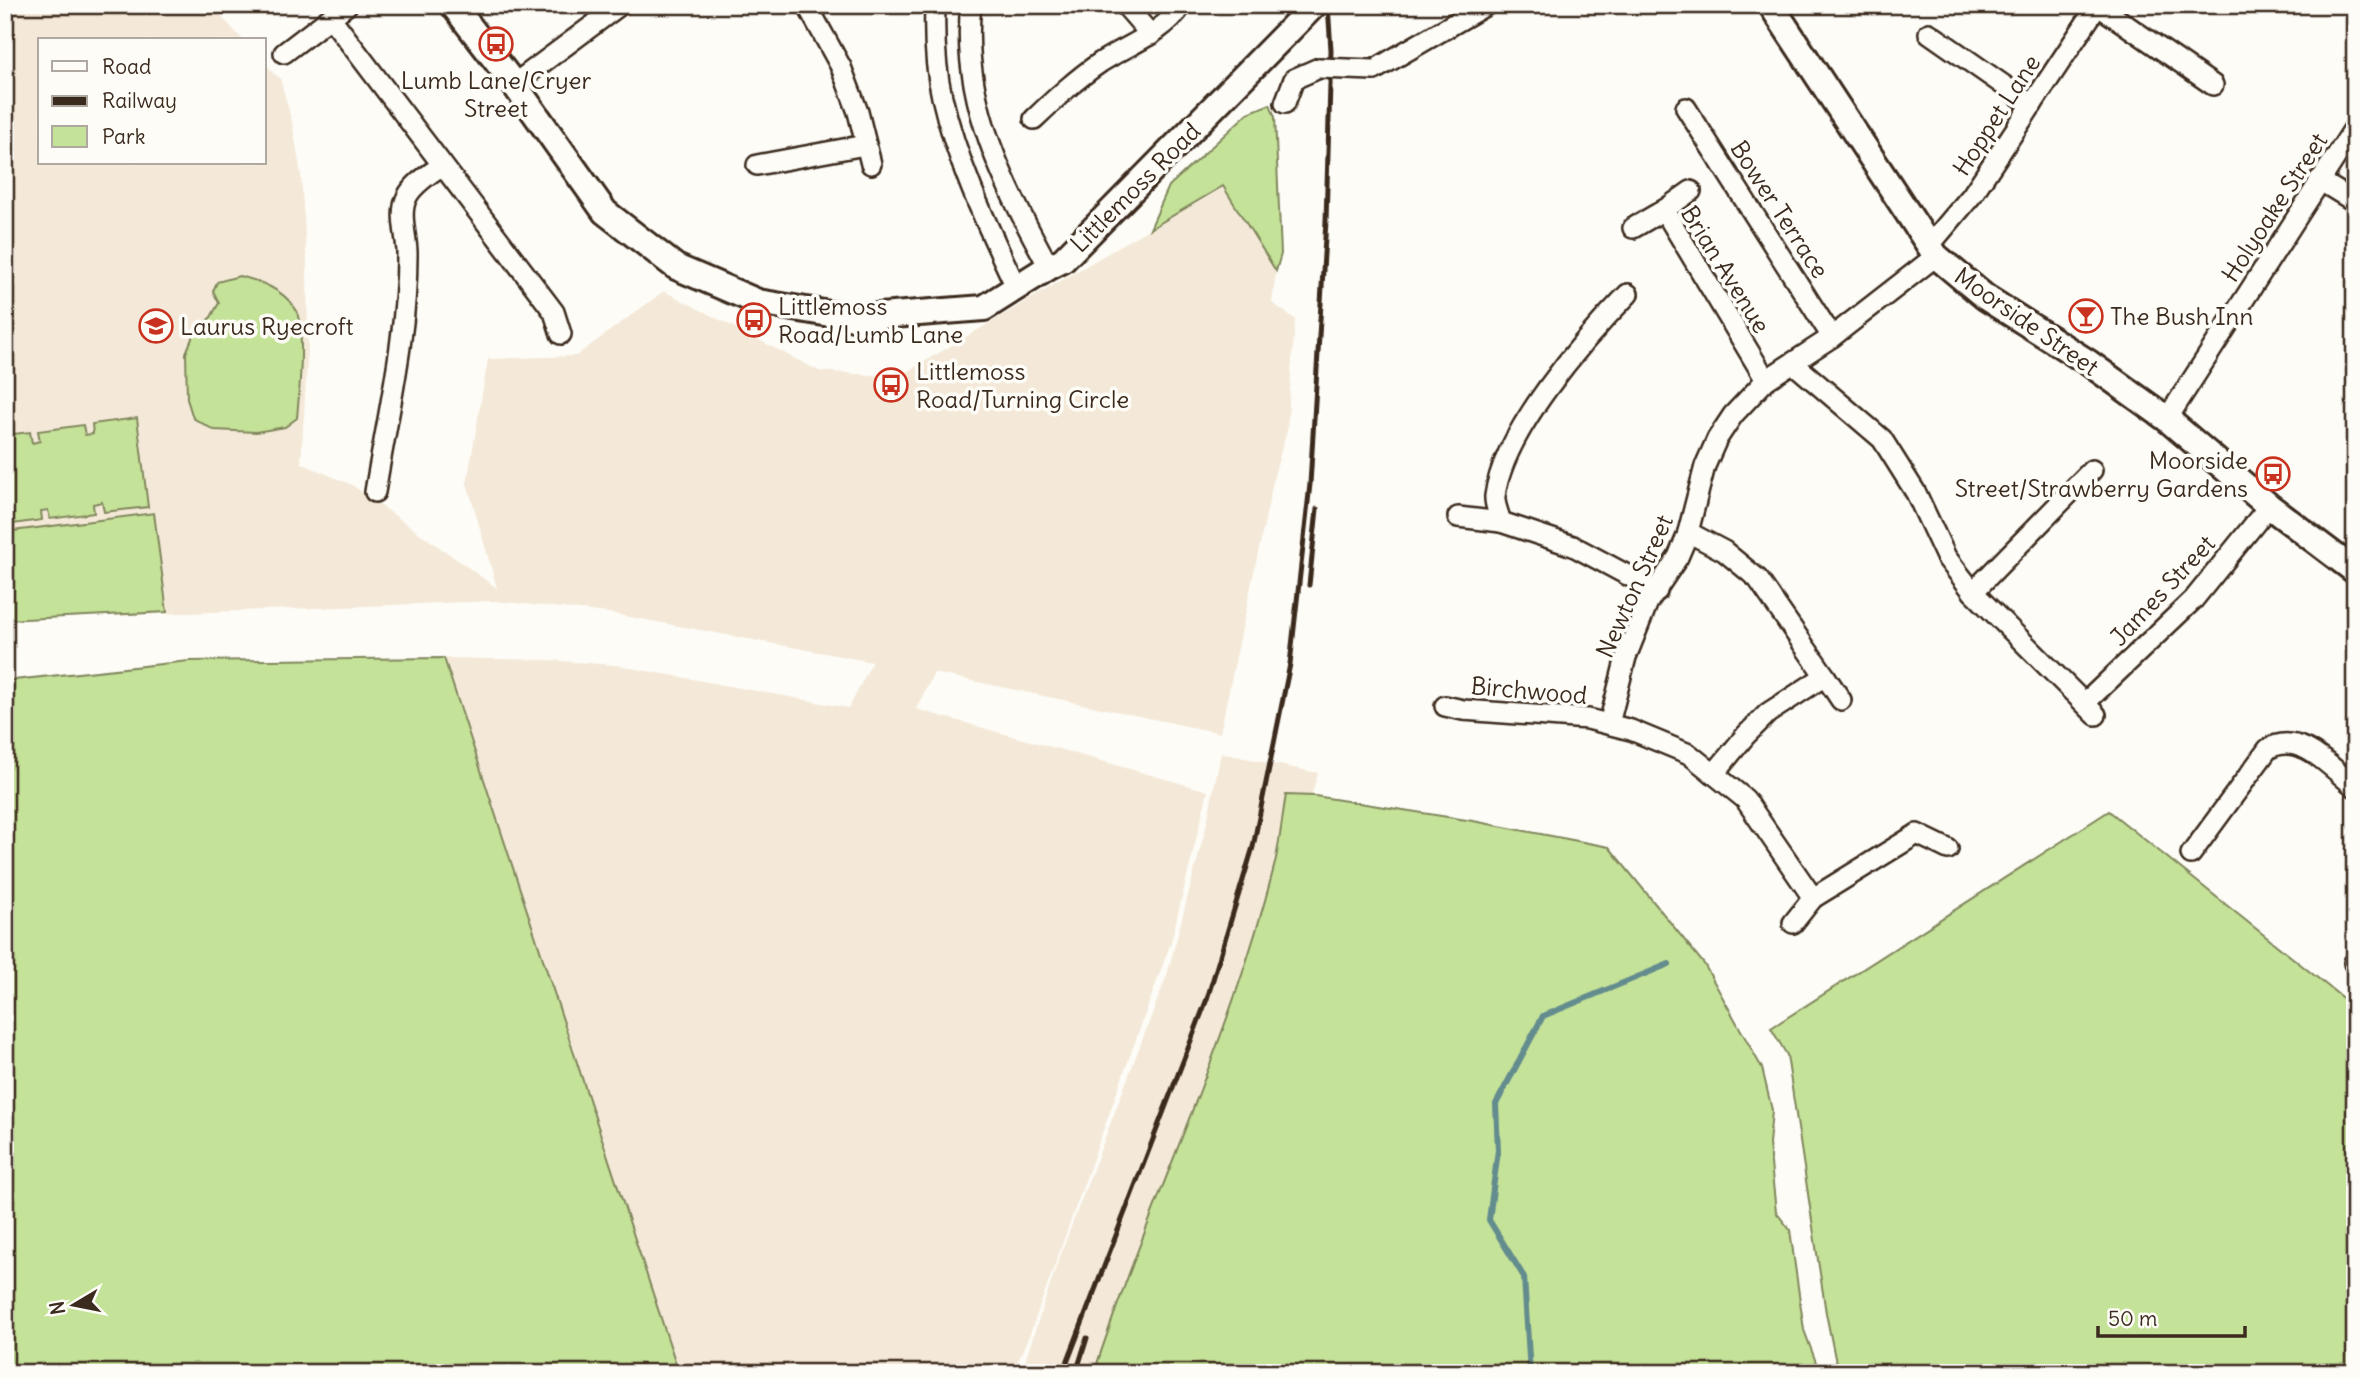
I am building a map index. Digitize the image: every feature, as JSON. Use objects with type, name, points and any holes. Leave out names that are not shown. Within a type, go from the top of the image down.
[{"type":"street","points":[[284,53],[347,5]]},
{"type":"street","name":"Littlemoss Road","points":[[453,5],[514,84],[605,212],[676,267],[758,302],[854,318],[984,308],[1063,260],[1314,6]]},
{"type":"street","points":[[514,84],[621,5]]},
{"type":"street","points":[[807,5],[841,67],[858,112],[871,164]]},
{"type":"street","points":[[935,5],[934,43],[944,106],[957,152],[1016,287]]},
{"type":"street","points":[[971,5],[970,51],[978,108],[994,156],[1016,207],[1049,267]]},
{"type":"street","points":[[1125,5],[1151,35]]},
{"type":"street","points":[[1034,119],[1072,82],[1104,60],[1151,35],[1182,5]]},
{"type":"street","points":[[1284,103],[1294,79],[1318,68],[1374,69],[1486,5]]},
{"type":"street","name":"Moorside Street","points":[[1771,5],[1932,251],[1985,297],[2090,363],[2167,419],[2270,506],[2355,571]]},
{"type":"street","points":[[2098,5],[2213,85]]},
{"type":"street","name":"Hoppet Lane","points":[[1932,251],[2098,5]]},
{"type":"street","points":[[331,19],[554,312],[561,334]]},
{"type":"street","points":[[1929,33],[2032,105]]},
{"type":"street","name":"Bower Terrace","points":[[1686,108],[1832,337]]},
{"type":"street","name":"Holyoake Street","points":[[2167,419],[2355,127]]},
{"type":"street","points":[[757,165],[865,145]]},
{"type":"street","points":[[375,492],[401,333],[408,255],[404,222],[406,198],[425,177],[442,165]]},
{"type":"street","points":[[2319,180],[2355,202]]},
{"type":"street","points":[[1664,210],[1691,191]]},
{"type":"street","name":"Brian Avenue","points":[[1633,228],[1664,210],[1766,380]]},
{"type":"street","name":"Newton Street","points":[[1609,724],[1626,657],[1648,602],[1678,557],[1688,532],[1705,466],[1717,439],[1733,415],[1766,380],[1832,337],[1932,251]]},
{"type":"street","points":[[1501,522],[1494,498],[1509,449],[1547,389],[1597,325],[1628,294]]},
{"type":"street","points":[[1793,363],[1882,439],[1916,493],[1946,557],[1973,592],[2092,470]]},
{"type":"street","name":"James Street","points":[[1973,592],[2090,709],[2194,600],[2270,506]]},
{"type":"street","points":[[1458,517],[1501,522],[1573,546],[1657,590]]},
{"type":"street","points":[[1688,532],[1724,551],[1758,579],[1841,700]]},
{"type":"street","points":[[1714,774],[1768,713],[1825,676]]},
{"type":"street","name":"Birchwood","points":[[1445,706],[1463,710],[1588,719],[1609,724]]},
{"type":"street","points":[[1609,724],[1632,730],[1689,754],[1745,799],[1813,898]]},
{"type":"street","points":[[2191,853],[2268,748],[2278,743],[2288,742],[2308,749],[2355,787]]},
{"type":"street","points":[[1793,923],[1813,898],[1917,834],[1948,849]]},
{"type":"shaded area","points":[[38,5],[211,5],[241,38],[38,38],[38,164],[266,164],[266,64],[280,78],[293,126],[301,175],[307,264],[308,348],[301,463],[352,485],[497,588],[467,483],[488,359],[576,356],[664,291],[819,371],[898,377],[1223,185],[1276,271],[1272,303],[1295,319],[1287,431],[1276,468],[1220,733],[934,673],[916,709],[1208,791],[1171,942],[1031,1331],[1013,1373],[677,1373],[444,658],[548,660],[615,665],[849,708],[872,662],[608,613],[495,601],[5,620],[5,9]]},
{"type":"shaded area","points":[[1221,753],[1318,773],[1264,957],[1094,1373],[1021,1373],[1058,1261],[1167,975],[1206,827]]},
{"type":"green space","points":[[1270,104],[1275,117],[1281,254],[1276,271],[1223,186],[1150,229],[1169,186],[1248,113]]},
{"type":"green space","points":[[239,276],[263,283],[277,291],[290,301],[298,317],[301,361],[297,418],[285,427],[256,432],[214,430],[193,418],[187,399],[186,353],[195,331],[211,317],[219,303],[213,291],[217,282]]},
{"type":"green space","points":[[137,418],[148,507],[104,512],[102,502],[93,504],[94,513],[50,519],[48,510],[41,511],[42,520],[5,525],[5,435],[30,432],[32,443],[40,441],[38,431],[83,425],[85,435],[93,434],[92,424]]},
{"type":"green space","points":[[154,513],[167,612],[5,620],[5,532]]},
{"type":"green space","points":[[444,658],[679,1373],[5,1373],[5,681],[189,661]]},
{"type":"green space","points":[[1286,795],[1315,796],[1473,821],[1609,847],[1704,964],[1762,1068],[1772,1110],[1769,1144],[1776,1212],[1790,1230],[1804,1330],[1820,1373],[1094,1373],[1236,992],[1275,863]]},
{"type":"green space","points":[[2109,811],[2355,1008],[2355,1373],[1838,1373],[1826,1313],[1787,1055],[1771,1028]]},
{"type":"waterway","points":[[1530,1373],[1524,1277],[1489,1220],[1498,1150],[1496,1104],[1543,1016],[1669,964]]},
{"type":"railway","points":[[1063,1373],[1207,999],[1253,847],[1290,664],[1310,484],[1326,221],[1331,50],[1328,5]]},
{"type":"railway","points":[[1309,585],[1317,509]]},
{"type":"railway","points":[[1076,1373],[1087,1338]]},
{"type":"place","name":"Lumb Lane/Cryer Street","points":[[496,44]]},
{"type":"place","name":"The Bush Inn","points":[[2086,316]]},
{"type":"place","name":"Littlemoss Road/Lumb Lane","points":[[754,320]]},
{"type":"place","name":"Laurus Ryecroft","points":[[156,326]]},
{"type":"place","name":"Littlemoss Road/Turning Circle","points":[[891,385]]},
{"type":"place","name":"Moorside Street/Strawberry Gardens","points":[[2273,474]]}]
